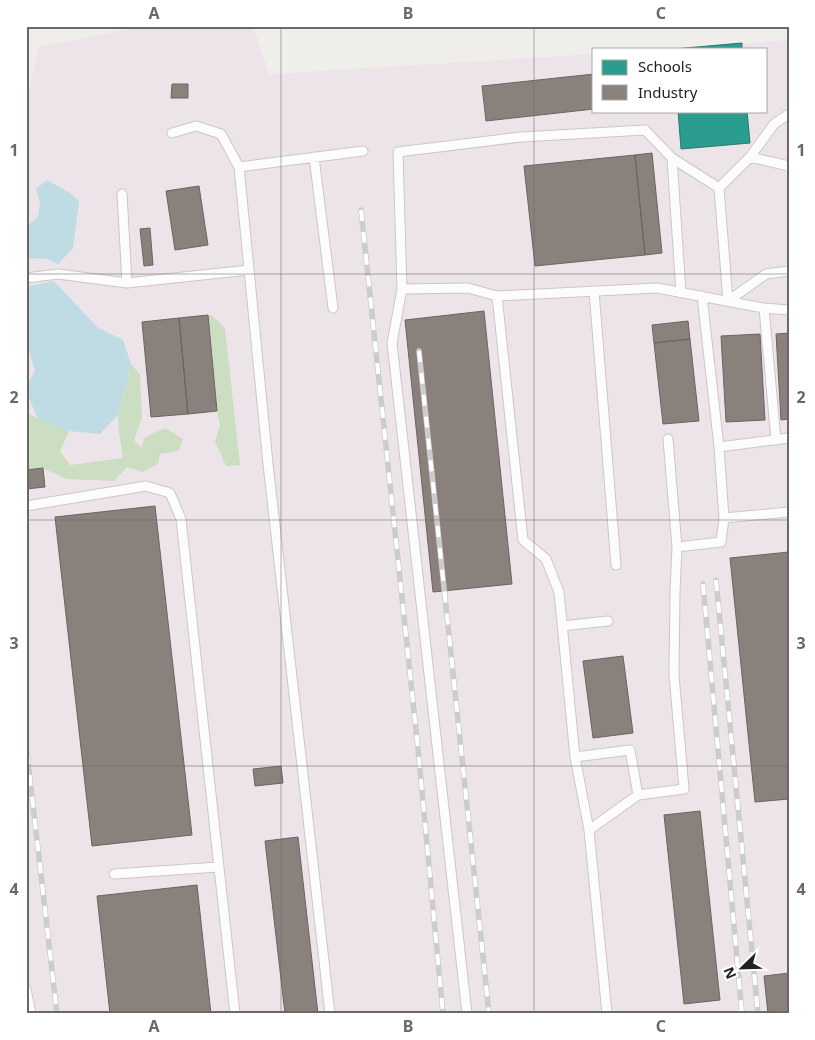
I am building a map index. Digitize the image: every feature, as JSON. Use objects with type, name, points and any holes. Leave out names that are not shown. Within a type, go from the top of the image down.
[{"type":"lane","points":[[728,302],[719,188],[750,157],[774,124],[789,114]]},
{"type":"lane","points":[[172,133],[196,126],[222,134],[239,167],[269,474],[330,1014]]},
{"type":"lane","points":[[467,1014],[392,343],[402,289],[398,152],[521,136],[645,130],[672,158],[719,188]]},
{"type":"lane","points":[[239,167],[363,151]]},
{"type":"lane","points":[[314,157],[333,308]]},
{"type":"lane","points":[[750,157],[789,166]]},
{"type":"lane","points":[[672,158],[681,293]]},
{"type":"lane","points":[[122,194],[127,283]]},
{"type":"lane","points":[[26,278],[58,274],[127,283],[249,270]]},
{"type":"lane","points":[[728,302],[766,274],[789,271]]},
{"type":"lane","points":[[402,289],[468,288],[497,296],[657,288],[728,302],[789,310]]},
{"type":"lane","points":[[594,291],[616,565]]},
{"type":"lane","points":[[497,296],[523,540],[546,559],[558,592],[575,757],[589,830],[607,1014]]},
{"type":"lane","points":[[677,547],[721,542],[724,518],[719,447],[702,296]]},
{"type":"lane","points":[[764,308],[776,440]]},
{"type":"lane","points":[[719,447],[789,438]]},
{"type":"lane","points":[[589,830],[638,795],[684,788],[674,675],[677,547],[668,439]]},
{"type":"lane","points":[[26,506],[146,486],[170,493],[181,519],[234,1014]]},
{"type":"lane","points":[[724,518],[789,512]]},
{"type":"lane","points":[[562,626],[608,621]]},
{"type":"lane","points":[[575,757],[630,750],[638,795]]},
{"type":"lane","points":[[114,874],[218,867]]},
{"type":"lane","points":[[26,989],[32,1014]]},
{"type":"shaded area","points":[[143,26],[253,26],[269,74],[592,54],[592,112],[768,112],[768,48],[687,48],[789,40],[789,1014],[26,1014],[26,102],[39,47]]},
{"type":"green space","points":[[208,315],[211,315],[225,328],[240,465],[226,466],[215,441],[220,426]]},
{"type":"green space","points":[[131,364],[140,375],[142,418],[134,440],[141,448],[145,437],[165,428],[183,439],[179,451],[160,454],[158,464],[143,472],[127,467],[114,481],[66,479],[43,468],[26,470],[26,413],[69,431],[60,451],[70,465],[123,458],[118,415]]},
{"type":"water","points":[[47,180],[70,193],[79,201],[73,248],[58,264],[48,259],[26,258],[26,227],[38,217],[40,203],[36,189]]},
{"type":"water","points":[[54,281],[97,327],[123,340],[131,364],[118,415],[100,434],[69,431],[38,419],[26,391],[35,370],[26,345],[26,289],[30,286]]},
{"type":"building: Schools","points":[[742,43],[742,48],[685,48]]},
{"type":"building: Schools","points":[[678,112],[747,112],[750,143],[681,149]]},
{"type":"building: Industry","points":[[592,74],[592,109],[486,121],[482,86]]},
{"type":"building: Industry","points":[[172,84],[188,84],[188,98],[171,98]]},
{"type":"building: Industry","points":[[652,153],[662,253],[645,255],[635,155]]},
{"type":"building: Industry","points":[[635,155],[645,255],[535,266],[524,166]]},
{"type":"building: Industry","points":[[199,186],[208,245],[175,250],[166,191]]},
{"type":"building: Industry","points":[[150,228],[153,265],[144,266],[140,229]]},
{"type":"building: Industry","points":[[484,311],[512,584],[433,592],[405,320]]},
{"type":"building: Industry","points":[[208,315],[217,411],[188,414],[179,318]]},
{"type":"building: Industry","points":[[179,318],[188,414],[151,417],[142,322]]},
{"type":"building: Industry","points":[[688,321],[690,339],[654,343],[652,325]]},
{"type":"building: Industry","points":[[789,333],[789,419],[781,420],[776,334]]},
{"type":"building: Industry","points":[[760,334],[765,420],[726,422],[721,336]]},
{"type":"building: Industry","points":[[690,339],[699,421],[663,424],[654,343]]},
{"type":"building: Industry","points":[[43,468],[45,487],[26,489],[26,470]]},
{"type":"building: Industry","points":[[155,506],[192,835],[92,846],[55,517]]},
{"type":"building: Industry","points":[[789,552],[789,799],[755,802],[730,558]]},
{"type":"building: Industry","points":[[623,656],[633,733],[593,738],[583,661]]},
{"type":"building: Industry","points":[[281,766],[283,783],[255,786],[253,769]]},
{"type":"building: Industry","points":[[700,811],[720,1000],[684,1004],[664,815]]},
{"type":"building: Industry","points":[[298,837],[318,1014],[285,1014],[265,841]]},
{"type":"building: Industry","points":[[197,885],[211,1014],[110,1014],[97,896]]},
{"type":"building: Industry","points":[[789,973],[789,1014],[768,1014],[764,976]]},
{"type":"railway","points":[[361,210],[418,749],[443,1014]]},
{"type":"railway","points":[[419,351],[489,1014]]},
{"type":"railway","points":[[716,580],[758,1014]]},
{"type":"railway","points":[[703,584],[742,1014]]},
{"type":"railway","points":[[27,753],[57,1014]]}]
